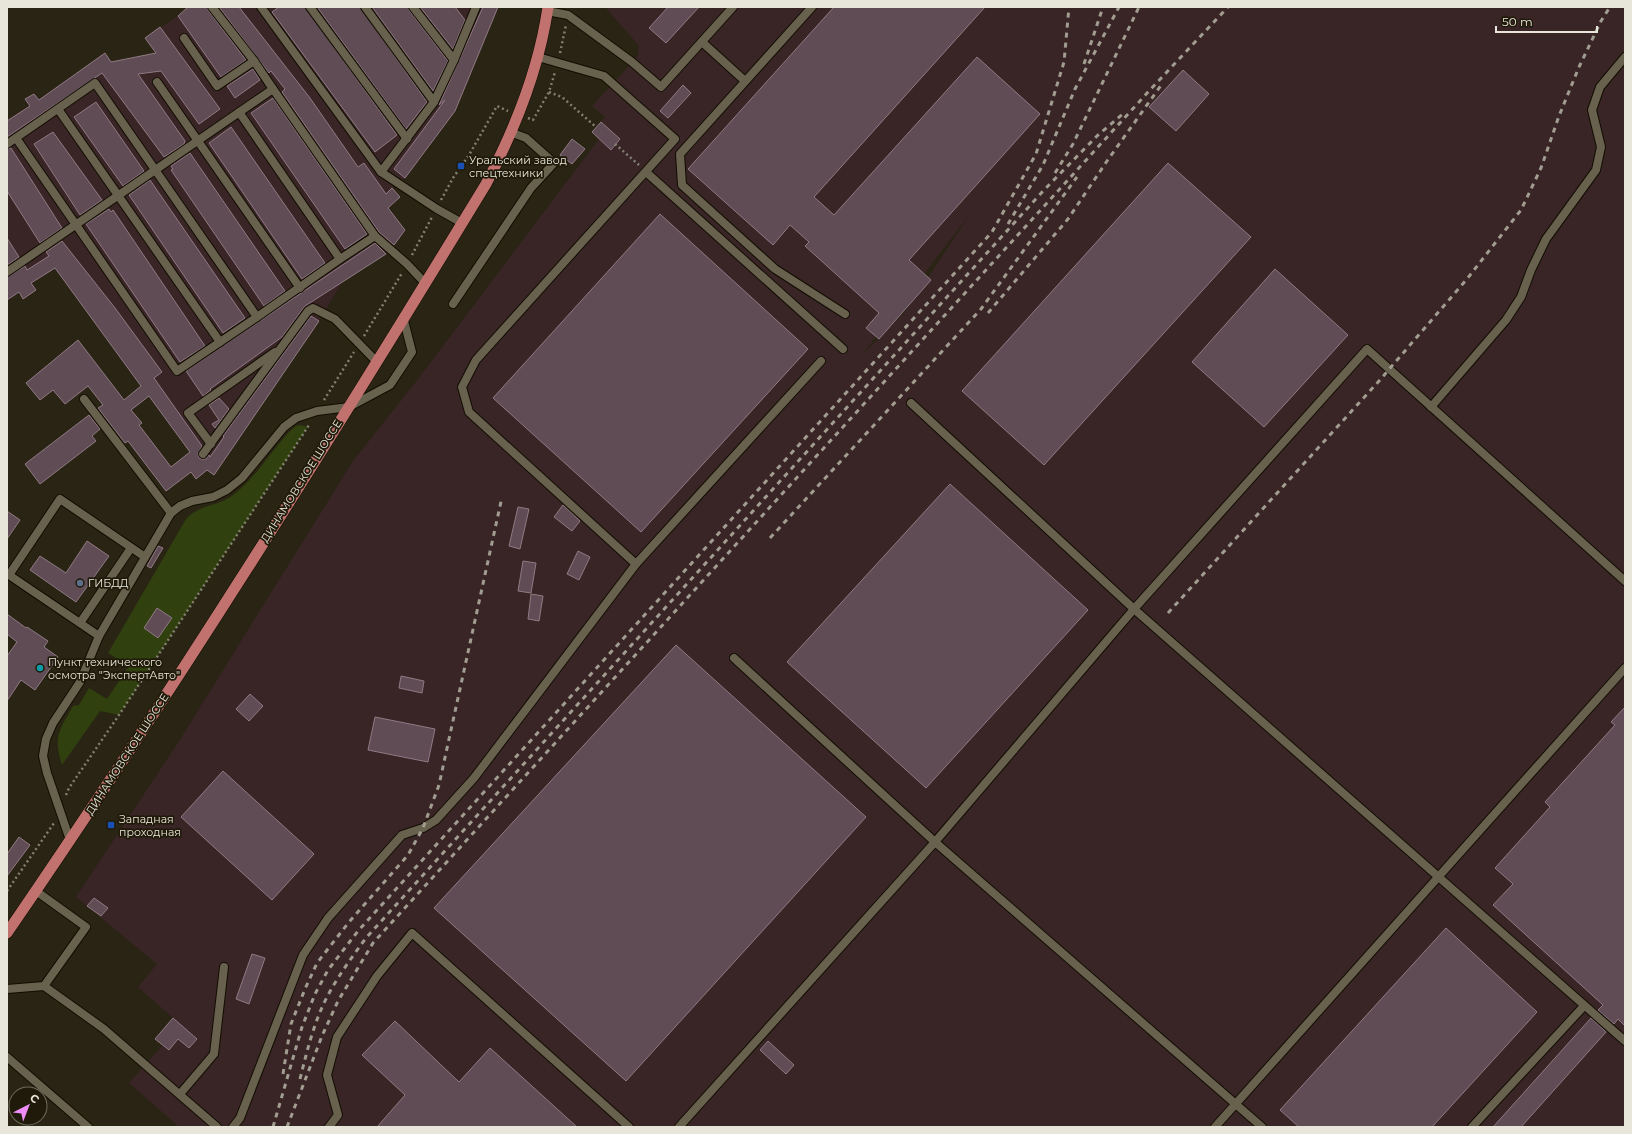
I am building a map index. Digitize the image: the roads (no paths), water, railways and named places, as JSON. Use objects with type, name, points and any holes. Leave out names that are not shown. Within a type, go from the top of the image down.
[{"type":"main road","name":"ДИНАМОВСКОЕ ШОССЕ","points":[[7,932],[148,723],[349,407],[462,223],[504,150],[518,115],[538,57],[547,9]]},
{"type":"lane","points":[[212,7],[254,61],[374,236],[407,264],[425,283]]},
{"type":"lane","points":[[261,7],[381,172],[437,209],[462,223]]},
{"type":"lane","points":[[310,7],[407,139]]},
{"type":"lane","points":[[365,7],[434,102]]},
{"type":"lane","points":[[413,7],[454,60]]},
{"type":"lane","points":[[547,9],[568,15],[632,62],[661,87],[734,7]]},
{"type":"lane","points":[[812,7],[680,154],[682,185],[775,269],[845,314]]},
{"type":"lane","points":[[381,172],[434,102],[454,60],[474,8]]},
{"type":"lane","points":[[184,38],[217,86],[254,61]]},
{"type":"lane","points":[[702,42],[745,81]]},
{"type":"lane","points":[[538,57],[604,76],[675,139],[476,360],[462,387],[469,412],[636,564]]},
{"type":"lane","points":[[1431,407],[1506,320],[1521,297],[1531,270],[1546,239],[1596,170],[1601,147],[1592,110],[1600,87],[1625,57]]},
{"type":"lane","points":[[158,82],[300,288]]},
{"type":"lane","points":[[7,144],[95,83],[257,317]]},
{"type":"lane","points":[[7,272],[273,89]]},
{"type":"lane","points":[[58,109],[220,342]]},
{"type":"lane","points":[[239,112],[340,259]]},
{"type":"lane","points":[[453,304],[531,188],[554,163],[526,138],[510,132]]},
{"type":"lane","points":[[16,138],[177,372],[374,236]]},
{"type":"lane","points":[[646,172],[843,349]]},
{"type":"lane","points":[[204,454],[308,310],[313,308],[335,319],[376,361]]},
{"type":"lane","points":[[70,840],[61,810],[47,773],[43,756],[46,739],[53,723],[80,682],[99,636],[171,513],[180,506],[192,501],[212,497],[227,490],[242,478],[284,427],[296,418],[317,411],[349,407],[390,385],[412,352],[403,317]]},
{"type":"lane","points":[[211,444],[188,413],[281,348]]},
{"type":"lane","points":[[679,1127],[935,842],[1134,608],[1367,349],[1625,581]]},
{"type":"lane","points":[[233,1127],[240,1118],[303,955],[328,918],[402,835],[423,828],[436,820],[474,778],[636,564],[821,361]]},
{"type":"lane","points":[[84,399],[171,513]]},
{"type":"lane","points":[[911,403],[1134,608],[1625,1041]]},
{"type":"lane","points":[[99,636],[9,574],[60,500],[145,557]]},
{"type":"lane","points":[[80,623],[131,548]]},
{"type":"lane","points":[[734,658],[935,842],[1262,1127]]},
{"type":"lane","points":[[1215,1127],[1625,668]]},
{"type":"lane","points":[[36,891],[86,927],[44,986]]},
{"type":"lane","points":[[329,1127],[338,1115],[327,1075],[337,1037],[377,976],[412,933],[629,1127]]},
{"type":"lane","points":[[180,1094],[214,1054],[224,967]]},
{"type":"lane","points":[[7,990],[44,986],[104,1029],[217,1127]]},
{"type":"lane","points":[[1472,1127],[1584,1006]]},
{"type":"lane","points":[[7,1057],[88,1127]]},
{"type":"railway","points":[[273,1127],[302,1027],[315,994],[328,970],[358,931],[992,232],[1036,154],[1064,62],[1069,7]]},
{"type":"railway","points":[[1084,64],[1103,7]]},
{"type":"railway","points":[[1008,224],[1043,165],[1075,89],[1119,7]]},
{"type":"railway","points":[[1055,173],[1073,144],[1139,7]]},
{"type":"railway","points":[[287,1127],[322,1036],[338,1001],[373,943],[1149,91],[1228,7]]},
{"type":"railway","points":[[1168,613],[1379,381],[1467,279],[1521,210],[1541,168],[1559,116],[1579,67],[1601,21],[1610,7]]},
{"type":"railway","points":[[988,313],[1068,219],[1162,84]]},
{"type":"railway","points":[[300,1079],[311,1037],[322,1007],[340,974],[366,938],[1044,190],[1098,135],[1124,113]]},
{"type":"railway","points":[[770,538],[981,309],[1077,177]]},
{"type":"railway","points":[[283,1074],[291,1024],[317,963],[349,922],[408,855],[423,828],[439,785],[502,497]]},
{"type":"place","name":"Уральский завод спецтехники","points":[[461,166]]},
{"type":"place","name":"ГИБДД","points":[[80,583]]},
{"type":"place","name":"Пункт технического осмотра \"ЭкспертАвто\"","points":[[40,668]]},
{"type":"place","name":"Западная проходная","points":[[111,825]]}]
